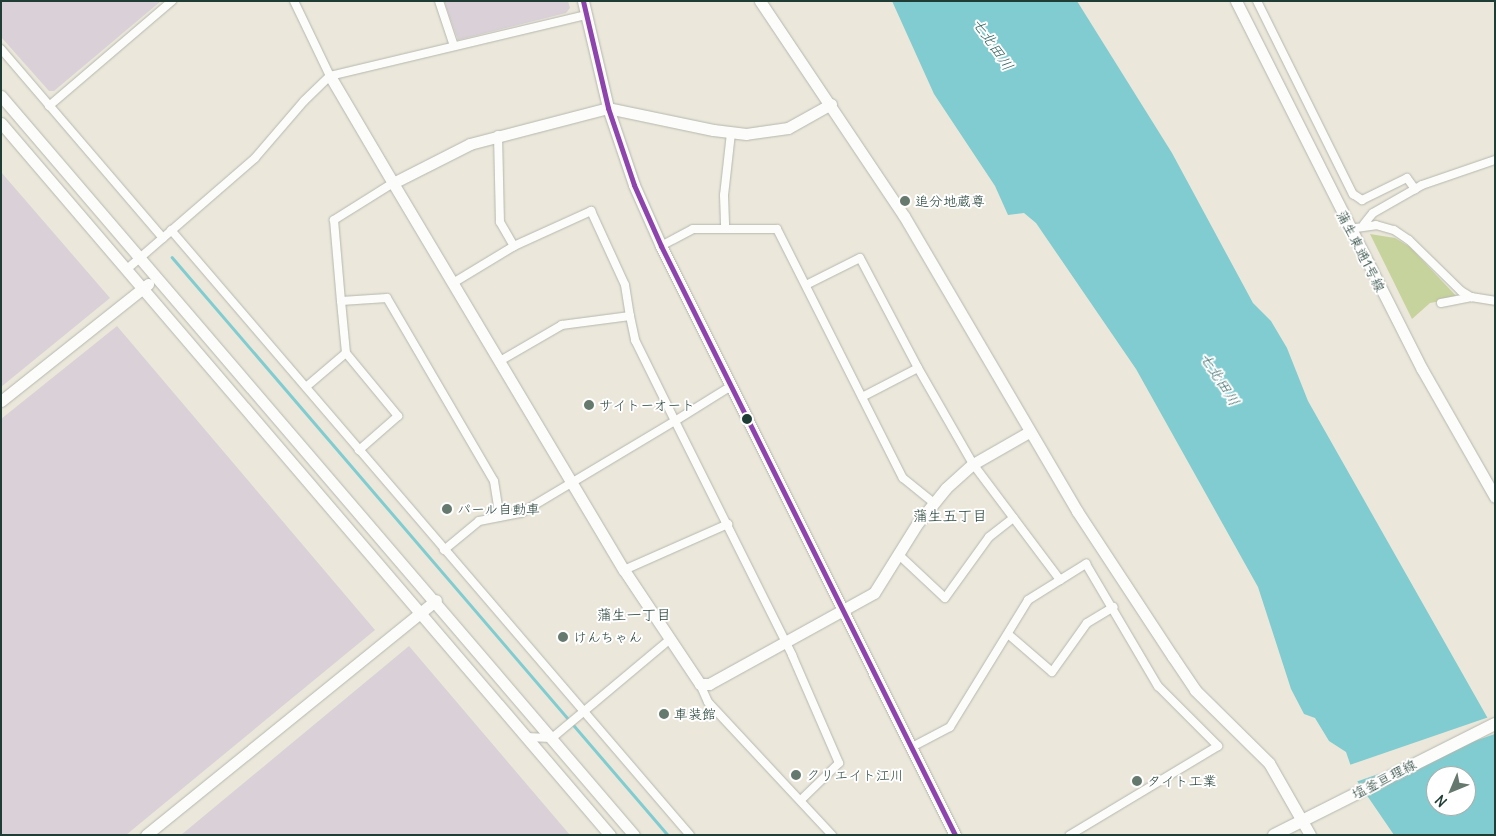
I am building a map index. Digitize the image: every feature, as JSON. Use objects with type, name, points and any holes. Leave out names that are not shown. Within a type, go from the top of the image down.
[{"type":"main road","name":"塩釜亘理線","points":[[1274,835],[1495,724]]},
{"type":"street","points":[[49,106],[172,1]]},
{"type":"street","points":[[294,1],[330,76],[393,183],[624,570],[700,684],[708,702],[832,835]]},
{"type":"street","points":[[439,1],[454,46]]},
{"type":"street","points":[[584,1],[608,108],[634,184],[661,246],[955,835]]},
{"type":"street","points":[[760,1],[831,104],[904,216],[1029,432],[1189,682],[1262,754],[1307,818],[1310,835]]},
{"type":"street","name":"蒲生東通1号線","points":[[1236,1],[1349,228],[1427,378],[1495,497]]},
{"type":"street","points":[[1258,1],[1302,95],[1358,199],[1402,178],[1408,178],[1415,189]]},
{"type":"street","points":[[127,269],[255,158],[304,101],[330,76],[587,15]]},
{"type":"street","points":[[1,50],[163,238]]},
{"type":"street","points":[[1,96],[156,278],[436,600],[634,835]]},
{"type":"street","points":[[359,450],[398,416],[346,354],[334,220],[393,183],[440,157],[498,135],[608,108],[731,133],[773,132],[788,128],[831,104]]},
{"type":"street","points":[[1,123],[127,269],[338,520],[610,835]]},
{"type":"street","points":[[725,229],[724,195],[731,133]]},
{"type":"street","points":[[498,135],[500,222],[514,246]]},
{"type":"street","points":[[1364,224],[1373,213],[1415,189],[1495,160]]},
{"type":"street","points":[[453,283],[514,246],[591,211],[625,285],[635,340],[728,524],[785,643],[839,763],[801,800]]},
{"type":"street","points":[[1349,228],[1364,224],[1394,230],[1409,240],[1445,277],[1472,297]]},
{"type":"street","points":[[661,246],[693,229],[777,229],[903,478],[933,502]]},
{"type":"street","points":[[171,230],[582,715],[690,835]]},
{"type":"street","points":[[806,285],[860,258],[918,368],[973,464],[1060,580]]},
{"type":"street","points":[[1,401],[156,278]]},
{"type":"street","points":[[1441,303],[1472,297],[1495,301]]},
{"type":"street","points":[[341,301],[387,298],[494,482],[500,517]]},
{"type":"street","points":[[500,361],[562,325],[630,316]]},
{"type":"street","points":[[306,388],[346,354]]},
{"type":"street","points":[[862,397],[918,368]]},
{"type":"street","points":[[444,550],[479,521],[520,513],[732,386]]},
{"type":"street","points":[[700,684],[709,684],[874,593],[933,502],[973,464],[1029,432]]},
{"type":"street","points":[[338,520],[355,506]]},
{"type":"street","points":[[898,554],[945,598],[989,537],[1013,518]]},
{"type":"street","points":[[624,570],[728,524]]},
{"type":"street","points":[[912,747],[950,727],[1028,600],[1086,564],[1114,606],[1158,686],[1218,746],[1070,835]]},
{"type":"street","points":[[146,835],[436,600]]},
{"type":"street","points":[[1008,634],[1052,672],[1087,623],[1114,606]]},
{"type":"street","points":[[526,737],[552,738],[564,730],[669,640]]},
{"type":"shaded area","points":[[1,1],[161,1],[54,91],[49,91],[1,37]]},
{"type":"shaded area","points":[[444,1],[568,1],[570,8],[566,13],[458,40]]},
{"type":"shaded area","points":[[1,172],[110,298],[1,387]]},
{"type":"shaded area","points":[[117,326],[375,630],[126,835],[1,835],[1,419]]},
{"type":"shaded area","points":[[409,646],[570,835],[181,835]]},
{"type":"green space","points":[[1370,234],[1395,238],[1410,247],[1458,298],[1430,303],[1412,319]]},
{"type":"water","name":"七北田川","points":[[892,1],[1077,1],[1172,153],[1253,303],[1271,321],[1287,348],[1308,401],[1495,731],[1495,835],[1394,835],[1355,778],[1346,752],[1329,741],[1315,718],[1304,714],[1291,689],[1258,587],[1136,369],[1036,223],[1024,213],[1008,215],[995,186],[934,94]]},
{"type":"pier","points":[[1489,717],[1495,734],[1354,783],[1348,766]]},
{"type":"waterway","points":[[172,257],[668,835]]},
{"type":"transit line","points":[[583,1],[608,108],[634,185],[661,246],[955,835]]},
{"type":"place","name":"追分地蔵尊","points":[[905,201]]},
{"type":"place","name":"サイトーオート","points":[[589,405]]},
{"type":"place","name":"パール自動車","points":[[447,509]]},
{"type":"place","name":"けんちゃん","points":[[563,637]]},
{"type":"place","name":"車装館","points":[[664,714]]},
{"type":"place","name":"クリエイト江川","points":[[796,775]]},
{"type":"place","name":"タイト工業","points":[[1137,781]]},
{"type":"district","name":"蒲生五丁目","points":[[950,516]]},
{"type":"district","name":"蒲生一丁目","points":[[634,615]]}]
